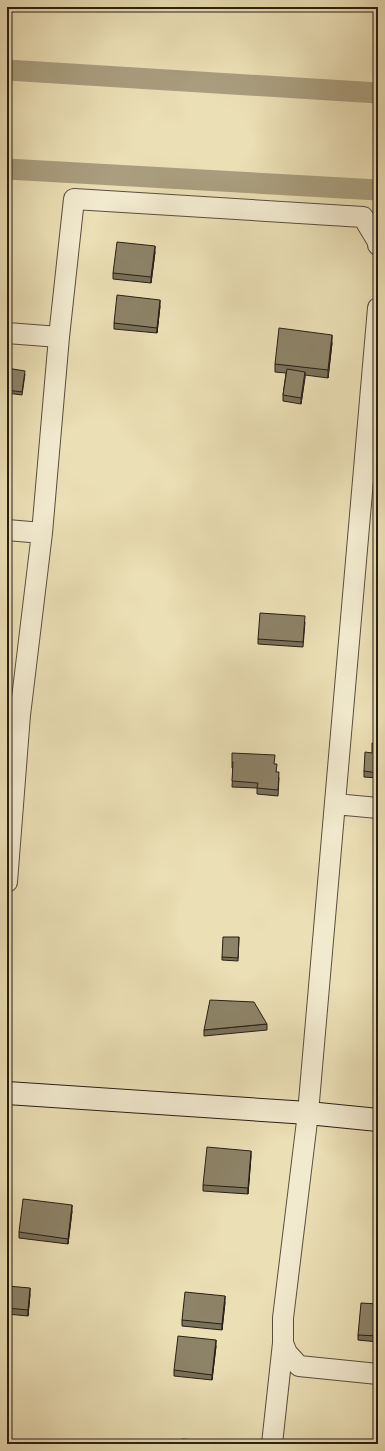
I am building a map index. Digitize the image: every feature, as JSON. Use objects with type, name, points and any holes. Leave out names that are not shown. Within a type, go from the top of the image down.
[{"type":"street","points":[[7,882],[13,714],[42,533],[59,338],[74,199],[363,217],[378,242],[378,246]]},
{"type":"street","points":[[272,1444],[283,1343],[283,1318],[308,1113],[378,317]]},
{"type":"street","points":[[7,333],[59,338]]},
{"type":"street","points":[[7,530],[42,533]]},
{"type":"street","points":[[335,804],[378,808]]},
{"type":"street","points":[[7,1093],[308,1113],[378,1120]]},
{"type":"street","points":[[283,1343],[287,1353],[299,1366],[378,1374]]},
{"type":"building","points":[[117,242],[155,246],[151,277],[113,273]]},
{"type":"building","points":[[117,295],[160,300],[157,328],[114,323]]},
{"type":"building","points":[[279,328],[332,335],[328,370],[275,364]]},
{"type":"building","points":[[7,368],[25,371],[22,392],[7,390]]},
{"type":"building","points":[[287,369],[305,372],[301,398],[283,395]]},
{"type":"building","points":[[260,613],[305,616],[303,642],[258,639]]},
{"type":"building","points":[[372,743],[378,743],[378,773],[364,771],[365,752],[372,753]]},
{"type":"building","points":[[232,753],[275,755],[274,764],[277,764],[276,772],[279,772],[278,790],[257,788],[258,783],[232,781]]},
{"type":"building","points":[[223,937],[239,937],[238,958],[222,957]]},
{"type":"building","points":[[210,1000],[254,1002],[267,1024],[204,1030]]},
{"type":"building","points":[[207,1147],[251,1151],[248,1188],[203,1185]]},
{"type":"building","points":[[23,1199],[72,1205],[68,1239],[19,1232]]},
{"type":"building","points":[[7,1286],[30,1288],[28,1310],[7,1308]]},
{"type":"building","points":[[185,1292],[225,1296],[222,1324],[182,1320]]},
{"type":"building","points":[[361,1303],[378,1304],[378,1336],[358,1335]]},
{"type":"building","points":[[178,1336],[216,1340],[212,1375],[174,1370]]},
{"type":"building","points":[[7,1406],[9,1406],[9,1421],[7,1421]]},
{"type":"building","points":[[182,1439],[226,1442],[226,1444],[182,1444]]},
{"type":"waterway","points":[[7,70],[378,93]]},
{"type":"waterway","points":[[7,169],[378,190]]}]
